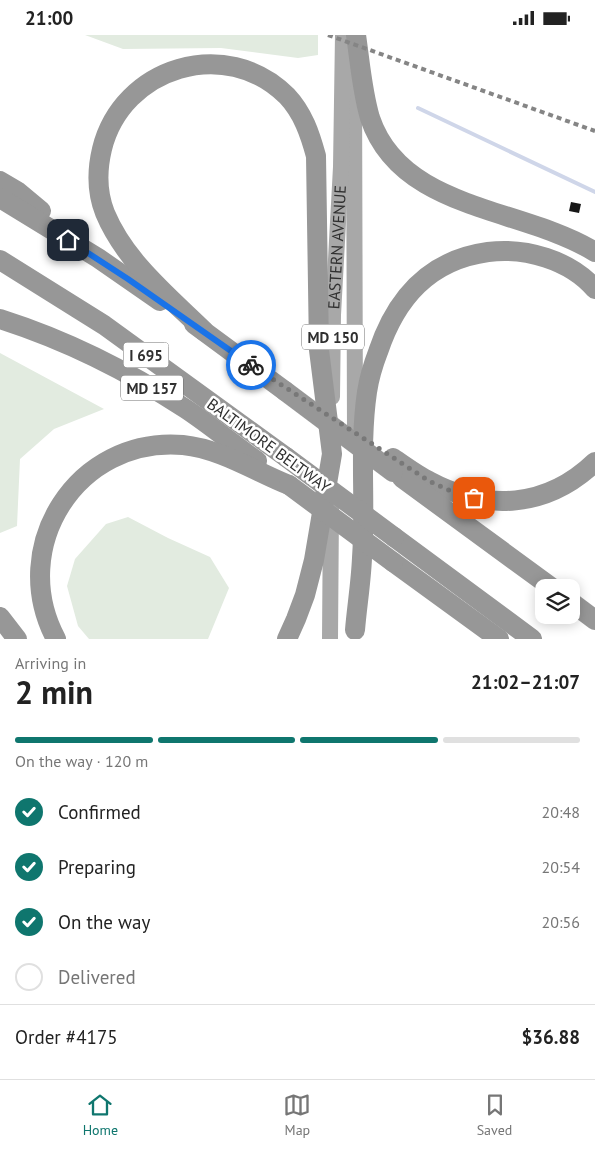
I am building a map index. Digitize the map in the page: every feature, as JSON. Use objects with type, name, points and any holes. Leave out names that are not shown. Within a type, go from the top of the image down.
[{"type":"highway","points":[[355,35],[366,103],[371,120],[388,150],[410,175],[440,192],[464,202],[557,232],[595,252]]},
{"type":"highway","points":[[204,331],[141,269],[125,249],[105,212],[99,177],[100,159],[105,139],[114,118],[131,96],[152,79],[189,65],[205,63],[241,68],[271,83],[300,113],[310,133],[316,156],[319,350],[332,455],[314,560],[305,595],[287,639]]},
{"type":"highway","points":[[0,181],[17,191],[98,258]]},
{"type":"highway","points":[[0,198],[98,258],[204,331],[393,465],[541,579]]},
{"type":"highway","points":[[355,634],[362,558],[364,425],[367,391],[382,339],[401,303],[432,272],[452,261],[474,254],[499,251],[520,252],[562,264],[578,274],[595,289]]},
{"type":"highway","name":"BALTIMORE BELTWAY","points":[[0,260],[104,325],[532,639]]},
{"type":"highway","name":"MD 157","points":[[0,319],[60,341],[138,379],[188,411],[499,639]]},
{"type":"highway","points":[[56,639],[42,604],[41,560],[46,537],[64,497],[94,468],[114,457],[136,449],[158,445],[183,445],[211,451],[240,462],[262,474],[289,485]]},
{"type":"highway","points":[[393,465],[451,491],[474,498],[517,501],[538,497],[563,487],[595,462]]},
{"type":"highway","points":[[580,609],[595,620]]},
{"type":"highway","points":[[0,617],[17,639]]},
{"type":"main road","name":"EASTERN AVENUE","points":[[330,639],[333,315],[342,167],[342,35]]},
{"type":"main road","name":"EASTERN AVENUE","points":[[355,35],[355,634]]},
{"type":"shaded area","points":[[85,35],[318,35],[318,55],[298,58],[221,48],[123,49]]},
{"type":"shaded area","points":[[0,353],[104,409],[54,429],[20,459],[17,526],[0,533]]},
{"type":"shaded area","points":[[128,517],[210,557],[229,588],[208,639],[89,639],[78,626],[67,586],[75,559],[106,524]]},
{"type":"building","points":[[571,202],[581,204],[579,213],[569,211]]},
{"type":"waterway","points":[[418,108],[595,192]]},
{"type":"railway","points":[[328,35],[595,131]]},
{"type":"way so far","points":[[251,365],[285,389],[429,481],[451,491],[474,498]]},
{"type":"route","points":[[68,240],[98,258],[251,365]]}]
